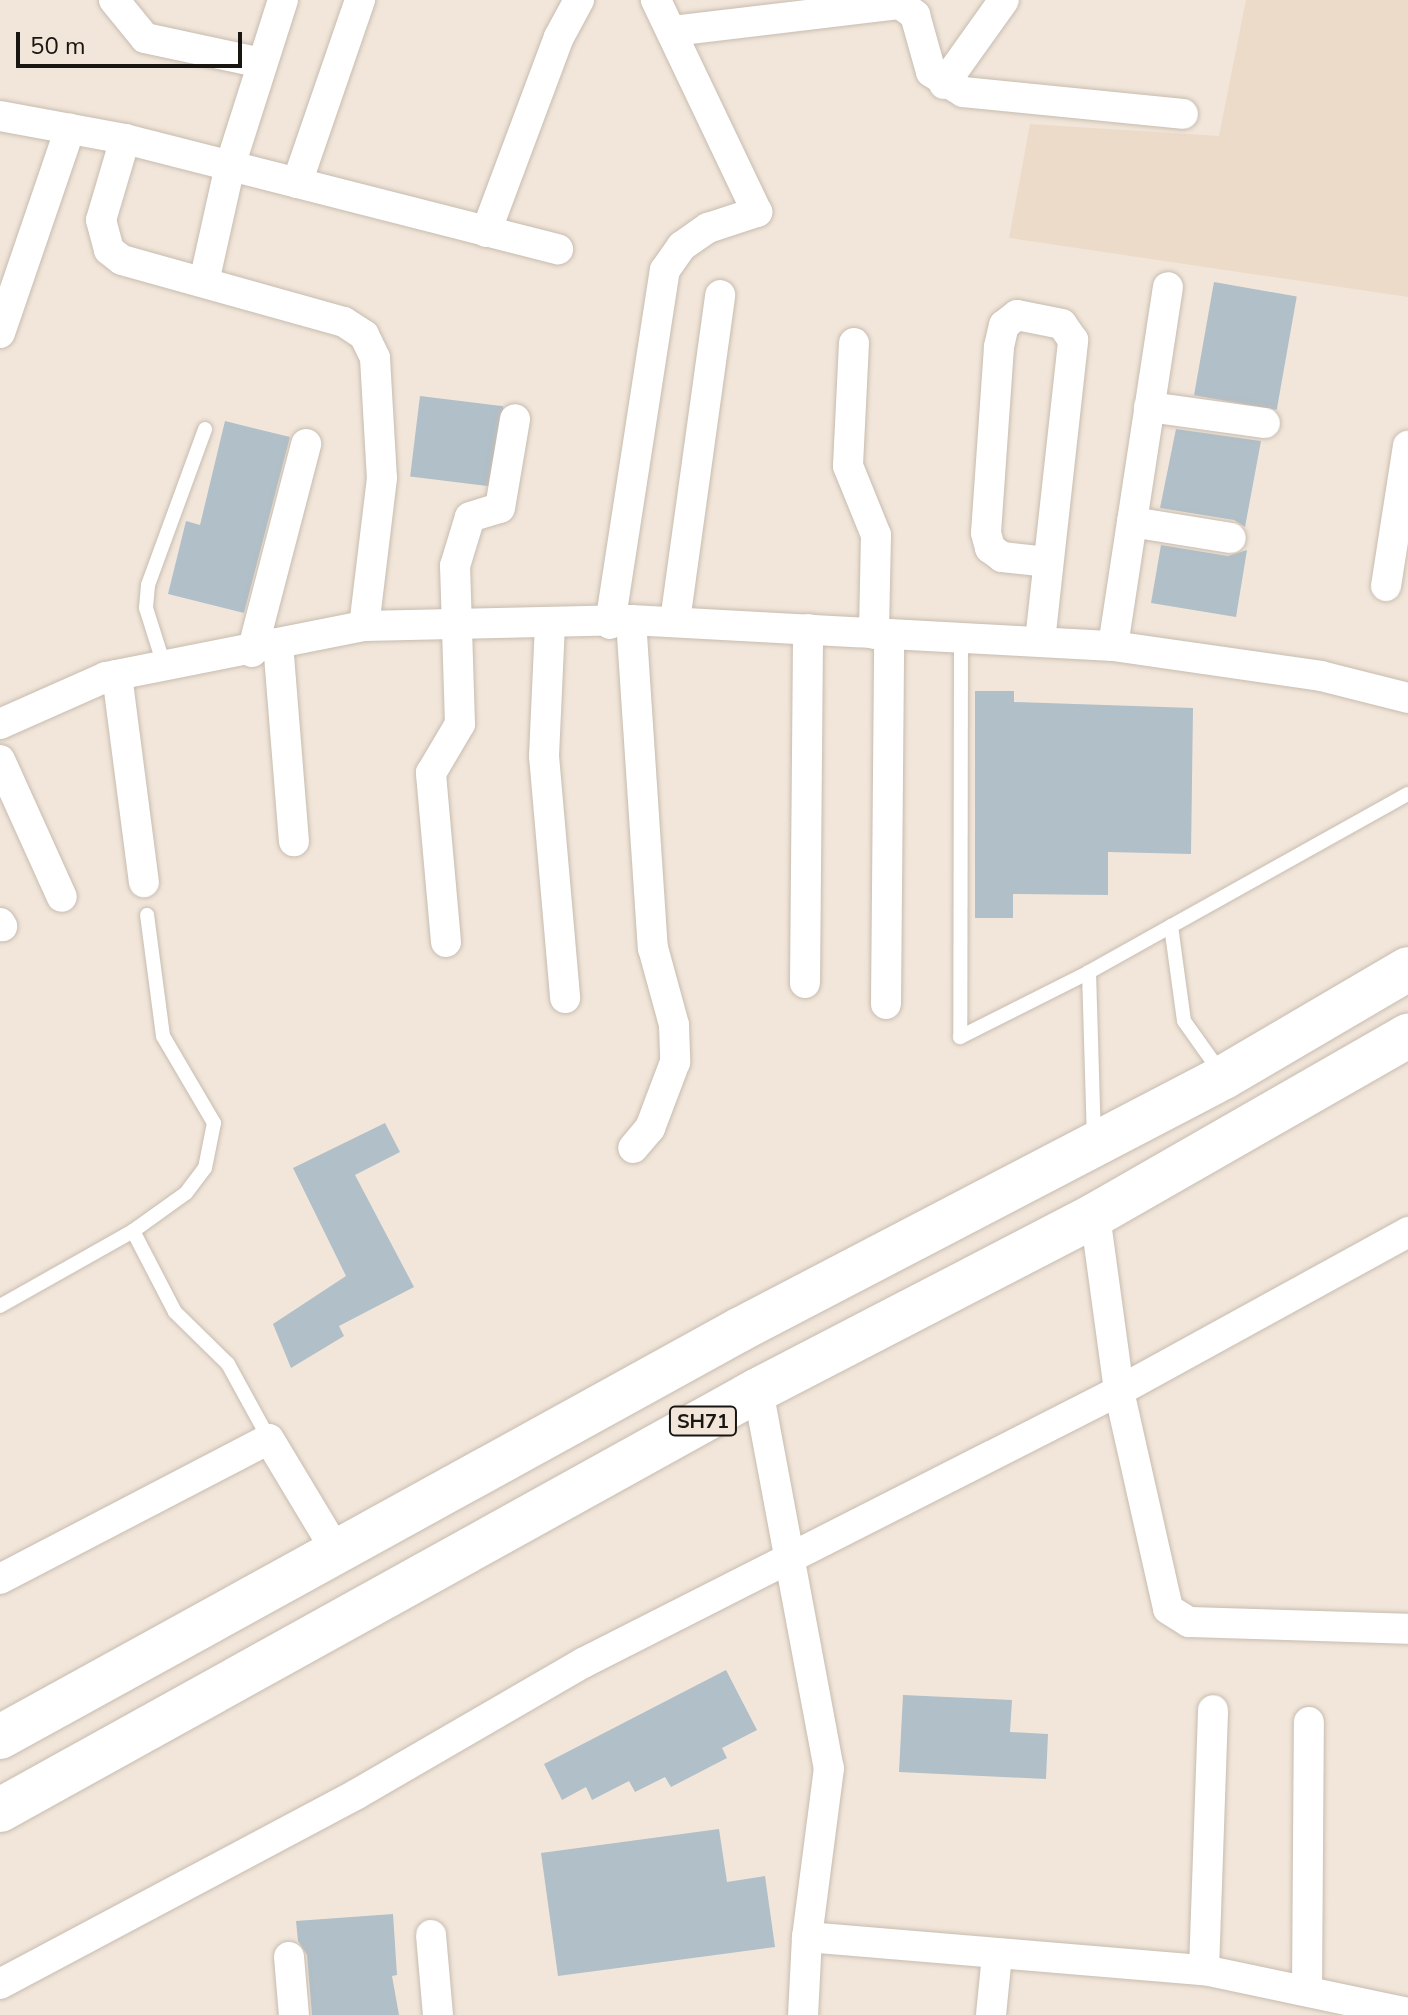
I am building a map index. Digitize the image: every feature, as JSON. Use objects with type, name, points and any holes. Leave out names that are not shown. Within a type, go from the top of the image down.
[{"type":"main road","name":"SH71","points":[[0,1737],[335,1549],[1224,1077],[1408,969]]},
{"type":"main road","name":"SH71","points":[[0,1810],[758,1390],[1095,1215],[1258,1125],[1408,1036]]},
{"type":"main road","points":[[1224,1077],[1258,1125]]},
{"type":"street","points":[[114,0],[145,38],[262,63]]},
{"type":"street","points":[[204,282],[230,166],[283,0]]},
{"type":"street","points":[[297,183],[360,0]]},
{"type":"street","points":[[486,232],[553,50],[579,0]]},
{"type":"street","points":[[633,1148],[650,1128],[675,1062],[671,1011],[653,948],[620,622],[665,270],[682,246],[708,228],[757,212],[656,0]]},
{"type":"street","points":[[944,84],[1004,0]]},
{"type":"street","points":[[673,31],[900,4],[915,15],[931,72],[944,84],[986,96],[1183,114]]},
{"type":"street","points":[[0,116],[125,139],[558,249]]},
{"type":"street","points":[[0,333],[70,129]]},
{"type":"street","points":[[125,139],[101,220],[109,250],[122,260],[344,322],[364,335],[375,358],[382,478],[364,626]]},
{"type":"street","points":[[1113,646],[1168,287]]},
{"type":"street","points":[[675,621],[720,295]]},
{"type":"street","points":[[1040,641],[1073,340],[1062,324],[1017,315],[1004,325],[999,347],[986,533],[990,548],[1002,557],[1047,562]]},
{"type":"street","points":[[854,343],[848,466],[876,535],[881,634],[886,1004]]},
{"type":"street","points":[[1149,407],[1265,423]]},
{"type":"street","points":[[446,942],[431,773],[460,724],[458,625],[453,597],[460,547],[470,517],[500,508],[515,419]]},
{"type":"street","points":[[294,841],[265,648],[306,444]]},
{"type":"street","points":[[1386,586],[1401,537],[1408,446]]},
{"type":"street","points":[[1132,522],[1231,538]]},
{"type":"street","points":[[0,724],[117,675],[364,626],[675,621],[1113,646],[1321,676],[1408,698]]},
{"type":"street","points":[[550,624],[544,756],[565,998]]},
{"type":"street","points":[[805,983],[808,629]]},
{"type":"street","points":[[117,675],[144,882]]},
{"type":"street","points":[[0,760],[62,897]]},
{"type":"street","points":[[1095,1215],[1119,1391],[1163,1595],[1175,1617],[1189,1622],[1408,1629],[1408,1620]]},
{"type":"street","points":[[0,1984],[357,1794],[583,1663],[789,1563],[1119,1391],[1408,1232]]},
{"type":"street","points":[[758,1390],[829,1768],[807,1937],[803,2015]]},
{"type":"street","points":[[0,1579],[269,1439],[335,1549]]},
{"type":"street","points":[[1204,1970],[1213,1710]]},
{"type":"street","points":[[1307,1991],[1309,1722]]},
{"type":"street","points":[[431,1935],[438,2015]]},
{"type":"street","points":[[807,1937],[1204,1970],[1408,2013]]},
{"type":"street","points":[[991,2015],[997,1955]]},
{"type":"street","points":[[289,1957],[294,2015]]},
{"type":"lane","points":[[164,665],[146,608],[148,585],[205,429]]},
{"type":"lane","points":[[961,639],[960,1037],[1089,972],[1408,794]]},
{"type":"lane","points":[[0,1306],[133,1231],[199,1179],[213,1139],[207,1107],[163,1036],[147,915]]},
{"type":"lane","points":[[1171,926],[1184,1021],[1224,1077]]},
{"type":"lane","points":[[1089,972],[1094,1144]]},
{"type":"lane","points":[[133,1231],[175,1312],[228,1364],[269,1439]]},
{"type":"shaded area","points":[[1246,0],[1408,0],[1408,297],[1009,238],[1030,124],[1219,136]]},
{"type":"building","points":[[1214,282],[1297,297],[1277,410],[1194,395]]},
{"type":"building","points":[[420,396],[503,406],[494,487],[410,476]]},
{"type":"building","points":[[225,421],[290,437],[244,613],[168,594],[186,521],[200,525]]},
{"type":"building","points":[[1176,429],[1261,441],[1245,527],[1234,520],[1160,508]]},
{"type":"building","points":[[1161,545],[1228,556],[1247,550],[1236,617],[1151,603]]},
{"type":"building","points":[[975,691],[1014,691],[1014,702],[1193,708],[1191,854],[1108,852],[1108,895],[1013,894],[1013,918],[975,918]]},
{"type":"building","points":[[385,1123],[400,1152],[355,1175],[414,1287],[339,1326],[344,1336],[291,1368],[273,1324],[346,1276],[293,1168]]},
{"type":"building","points":[[726,1670],[757,1730],[722,1748],[727,1758],[671,1787],[665,1777],[635,1792],[629,1781],[592,1800],[586,1787],[562,1800],[544,1764]]},
{"type":"building","points":[[903,1695],[1012,1700],[1010,1732],[1048,1734],[1046,1779],[899,1772]]},
{"type":"building","points":[[719,1829],[727,1882],[765,1876],[775,1947],[558,1976],[541,1853]]},
{"type":"building","points":[[393,1914],[397,1975],[392,1976],[399,2015],[312,2015],[307,1955],[298,1941],[296,1921]]}]
